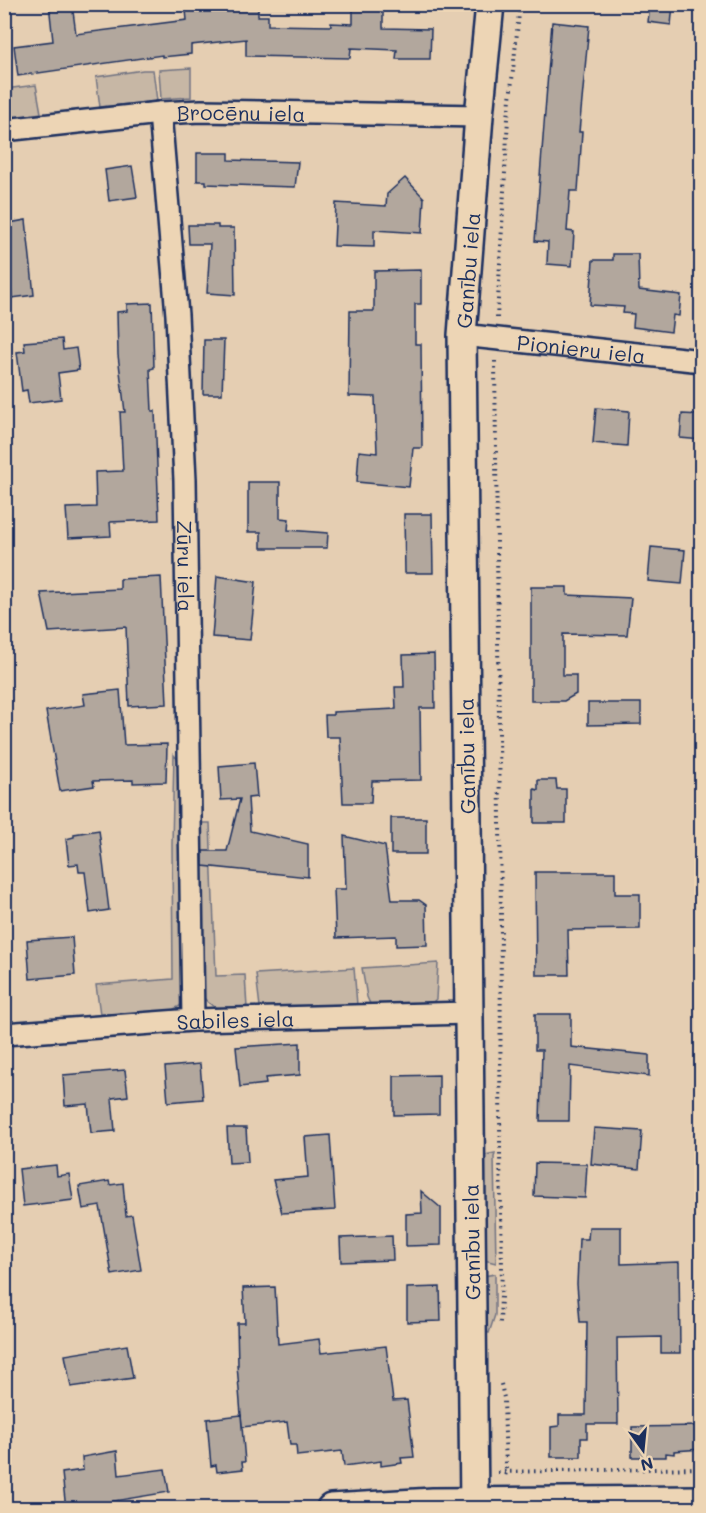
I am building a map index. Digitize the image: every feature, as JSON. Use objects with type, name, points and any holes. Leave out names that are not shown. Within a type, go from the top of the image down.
[{"type":"street","name":"Ganību iela","points":[[474,1505],[462,335],[490,4]]},
{"type":"street","name":"Brocēnu iela","points":[[4,130],[160,113],[201,111],[479,116]]},
{"type":"street","name":"Zūru iela","points":[[160,113],[177,315],[185,480],[193,1020]]},
{"type":"street","name":"Pionieru iela","points":[[462,335],[702,361]]},
{"type":"street","name":"Sabiles iela","points":[[4,1035],[193,1020],[469,1013]]},
{"type":"street","points":[[331,1509],[433,1502],[474,1505],[702,1500]]},
{"type":"path","points":[[499,1326],[502,1269],[501,939],[495,340],[508,118],[520,4]]},
{"type":"path","points":[[500,1378],[504,1398],[507,1472]]},
{"type":"path","points":[[497,1472],[702,1468]]},
{"type":"shaded area","points":[[191,68],[191,97],[161,99],[159,70]]},
{"type":"shaded area","points":[[153,70],[157,101],[100,107],[96,77]]},
{"type":"shaded area","points":[[36,85],[41,113],[5,119],[5,89]]},
{"type":"shaded area","points":[[174,755],[178,760],[180,796],[185,994],[180,1006],[166,1013],[100,1014],[96,985],[173,979]]},
{"type":"shaded area","points":[[199,823],[210,823],[216,976],[245,975],[247,1008],[229,1010],[218,1008],[204,998]]},
{"type":"shaded area","points":[[438,963],[436,999],[430,1005],[371,1006],[367,997],[362,968]]},
{"type":"shaded area","points":[[354,968],[357,1005],[260,1007],[256,974]]},
{"type":"shaded area","points":[[495,1153],[496,1263],[484,1260],[479,1159]]},
{"type":"shaded area","points":[[495,1274],[495,1315],[489,1333],[483,1331],[484,1276]]},
{"type":"building","points":[[49,4],[72,4],[76,34],[187,20],[186,10],[215,6],[258,7],[258,16],[268,16],[268,25],[353,24],[353,4],[383,4],[383,28],[431,29],[430,59],[396,59],[397,50],[351,48],[350,58],[246,56],[246,39],[191,45],[191,54],[162,57],[162,55],[18,76],[14,46],[53,41]]},
{"type":"building","points":[[650,4],[673,4],[671,25],[648,22]]},
{"type":"building","points":[[552,22],[589,26],[579,132],[582,132],[578,191],[570,191],[567,231],[574,232],[572,266],[547,264],[548,242],[535,241]]},
{"type":"building","points":[[197,153],[229,153],[229,160],[298,162],[295,187],[206,184],[206,181],[197,181]]},
{"type":"building","points":[[132,166],[137,197],[109,201],[105,170]]},
{"type":"building","points":[[405,178],[424,198],[422,233],[374,230],[374,247],[334,246],[336,203],[386,206],[387,194]]},
{"type":"building","points":[[26,220],[34,295],[12,298],[9,265],[4,265],[4,224]]},
{"type":"building","points":[[188,225],[218,225],[218,228],[234,228],[235,295],[207,293],[210,244],[189,244]]},
{"type":"building","points":[[613,254],[638,254],[639,290],[681,295],[679,316],[673,315],[671,332],[633,327],[634,314],[623,313],[624,307],[590,305],[593,260],[613,260]]},
{"type":"building","points":[[421,270],[421,304],[415,304],[415,344],[421,344],[422,448],[413,448],[409,487],[357,482],[359,451],[377,453],[375,397],[349,396],[350,311],[374,311],[374,271]]},
{"type":"building","points":[[152,303],[154,368],[150,369],[152,411],[155,411],[159,520],[110,522],[111,536],[68,538],[66,508],[96,507],[95,472],[123,471],[120,412],[125,412],[118,355],[117,312],[127,311],[127,304]]},
{"type":"building","points":[[62,339],[63,350],[76,348],[79,370],[58,373],[61,399],[29,403],[27,390],[22,391],[17,352],[25,351],[24,342]]},
{"type":"building","points":[[204,340],[224,340],[222,394],[203,394]]},
{"type":"building","points":[[596,408],[629,411],[627,446],[593,443]]},
{"type":"building","points":[[682,414],[702,415],[702,440],[680,438]]},
{"type":"building","points":[[248,482],[280,482],[280,518],[289,519],[288,530],[328,533],[327,548],[261,548],[261,532],[248,532]]},
{"type":"building","points":[[404,514],[432,514],[433,573],[405,573]]},
{"type":"building","points":[[651,547],[685,550],[682,584],[648,581]]},
{"type":"building","points":[[217,576],[256,582],[250,640],[212,637]]},
{"type":"building","points":[[161,577],[167,704],[129,706],[126,627],[49,632],[41,593],[120,589],[120,579]]},
{"type":"building","points":[[531,587],[567,587],[567,595],[631,598],[627,635],[563,634],[563,675],[576,675],[576,694],[564,701],[531,701]]},
{"type":"building","points":[[434,654],[435,708],[420,708],[421,780],[372,781],[371,803],[343,803],[340,737],[326,737],[325,715],[333,715],[333,712],[396,709],[395,687],[404,687],[403,655]]},
{"type":"building","points":[[120,690],[124,745],[167,744],[166,782],[93,781],[94,786],[60,791],[46,711],[85,705],[83,694]]},
{"type":"building","points":[[588,703],[641,703],[641,724],[588,725]]},
{"type":"building","points":[[254,763],[257,797],[248,798],[250,831],[308,844],[308,877],[203,866],[203,851],[227,851],[240,799],[221,800],[219,766]]},
{"type":"building","points":[[538,780],[556,780],[557,789],[566,789],[566,823],[534,823],[534,789],[538,790]]},
{"type":"building","points":[[391,818],[426,818],[426,854],[391,854]]},
{"type":"building","points":[[99,830],[109,910],[90,913],[85,872],[79,872],[78,864],[69,865],[66,839],[74,837],[74,834]]},
{"type":"building","points":[[344,836],[385,846],[392,900],[419,900],[426,905],[427,945],[396,946],[396,936],[336,938],[334,889],[346,889]]},
{"type":"building","points":[[535,872],[615,872],[615,894],[640,894],[640,929],[568,930],[569,975],[536,975]]},
{"type":"building","points":[[72,937],[75,975],[30,979],[27,940]]},
{"type":"building","points":[[535,1014],[571,1014],[571,1047],[649,1055],[649,1076],[570,1066],[569,1121],[540,1121],[542,1050],[535,1050]]},
{"type":"building","points":[[300,1043],[300,1075],[265,1078],[266,1084],[240,1087],[236,1047]]},
{"type":"building","points":[[200,1064],[203,1099],[168,1102],[165,1067]]},
{"type":"building","points":[[125,1070],[128,1096],[112,1098],[115,1131],[91,1133],[88,1104],[65,1106],[63,1075]]},
{"type":"building","points":[[439,1075],[439,1114],[394,1115],[394,1076]]},
{"type":"building","points":[[227,1128],[246,1128],[248,1162],[229,1163]]},
{"type":"building","points":[[594,1128],[642,1131],[639,1169],[591,1164]]},
{"type":"building","points":[[330,1135],[335,1210],[282,1213],[273,1180],[308,1177],[305,1137]]},
{"type":"building","points":[[535,1163],[587,1164],[585,1198],[534,1196]]},
{"type":"building","points":[[56,1165],[57,1176],[69,1174],[73,1200],[23,1206],[19,1169]]},
{"type":"building","points":[[109,1181],[110,1185],[123,1183],[126,1216],[132,1215],[141,1270],[112,1275],[100,1206],[83,1209],[79,1186]]},
{"type":"building","points":[[421,1191],[441,1208],[441,1245],[406,1246],[406,1214],[422,1213]]},
{"type":"building","points":[[589,1227],[621,1227],[621,1264],[679,1262],[680,1353],[661,1353],[661,1337],[617,1338],[618,1424],[587,1424],[587,1438],[581,1438],[581,1457],[551,1457],[551,1427],[559,1426],[559,1415],[586,1415],[587,1322],[580,1322],[577,1284],[579,1239],[588,1239]]},
{"type":"building","points":[[392,1236],[393,1260],[341,1262],[340,1238]]},
{"type":"building","points":[[275,1287],[278,1344],[319,1339],[321,1353],[386,1346],[393,1401],[407,1400],[414,1457],[401,1458],[402,1463],[381,1466],[381,1461],[344,1466],[342,1451],[297,1456],[296,1445],[290,1445],[287,1422],[242,1427],[237,1365],[237,1323],[245,1323],[243,1288]]},
{"type":"building","points":[[440,1287],[441,1321],[407,1322],[407,1288]]},
{"type":"building","points":[[127,1345],[133,1378],[71,1387],[65,1355]]},
{"type":"building","points":[[241,1415],[245,1462],[242,1462],[243,1469],[217,1472],[216,1465],[211,1466],[207,1419]]},
{"type":"building","points":[[702,1426],[702,1449],[674,1451],[674,1454],[666,1453],[666,1457],[632,1457],[632,1427]]},
{"type":"building","points":[[117,1451],[119,1475],[165,1469],[169,1492],[66,1509],[62,1473],[83,1470],[82,1457]]}]
